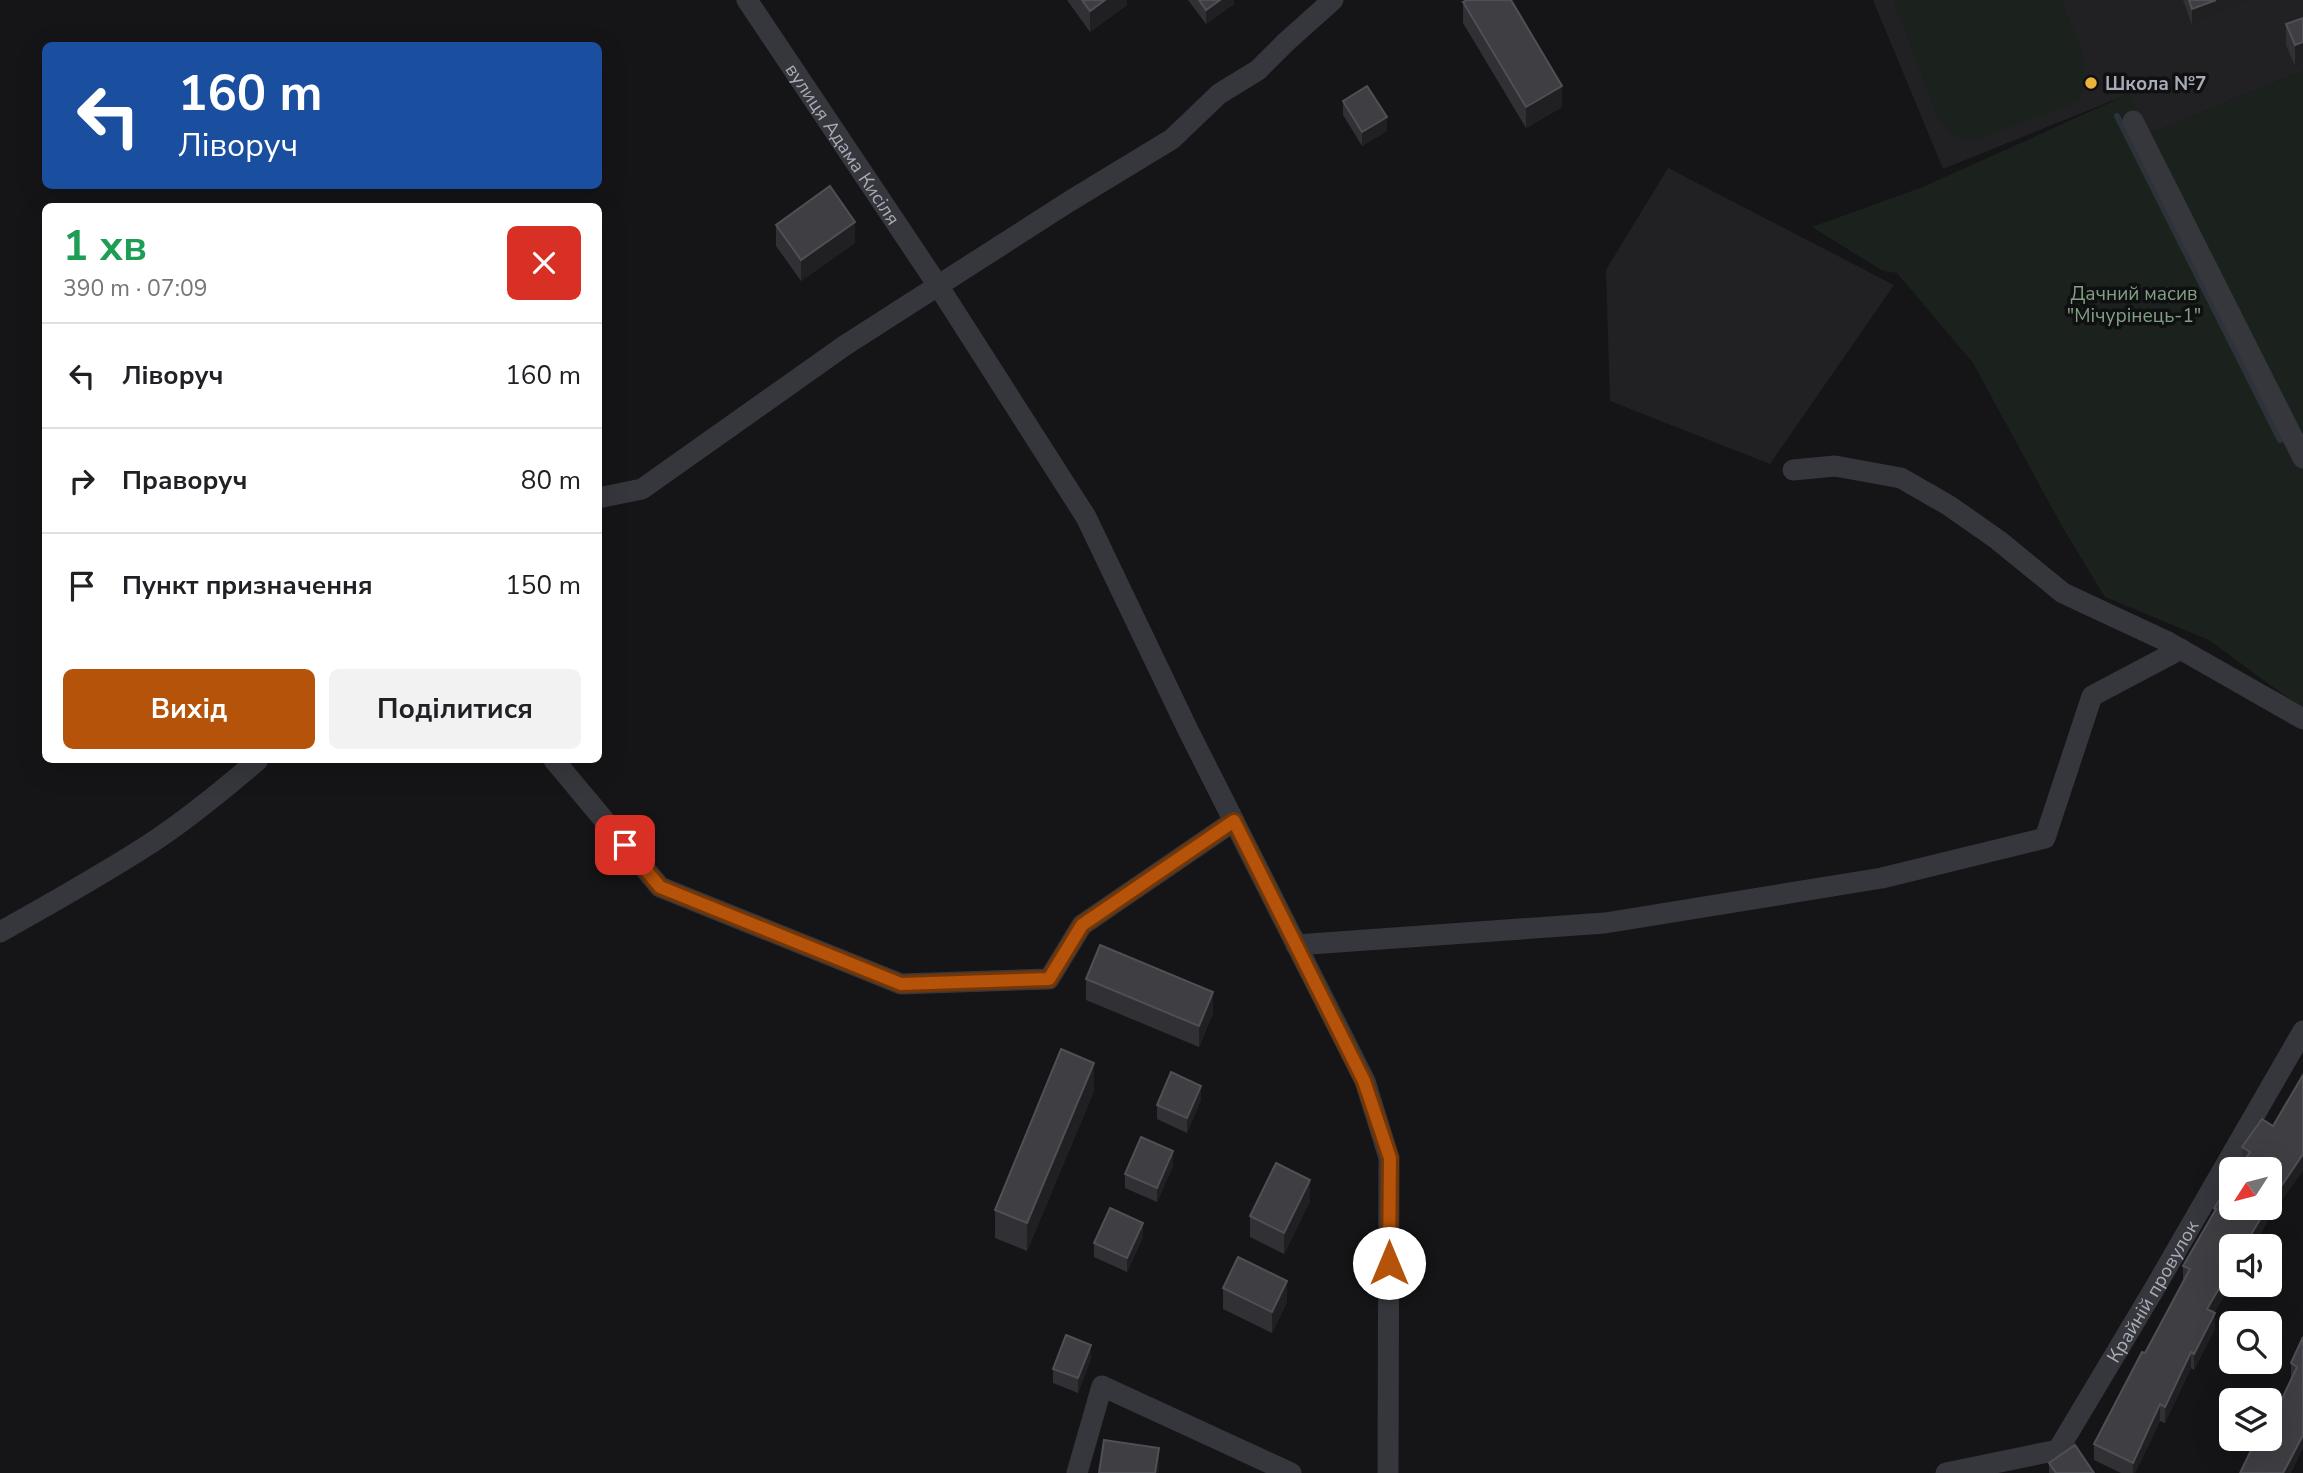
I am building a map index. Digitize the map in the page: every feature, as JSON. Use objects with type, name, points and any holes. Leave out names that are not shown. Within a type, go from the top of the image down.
[{"type":"street","name":"вулиця Адама Кисіля","points":[[747,0],[939,287],[1086,517],[1364,1081],[1390,1158],[1388,1473]]},
{"type":"street","points":[[602,497],[642,489],[844,346],[1172,139],[1219,94],[1258,70],[1333,0]]},
{"type":"street","points":[[2133,121],[2303,457]]},
{"type":"street","points":[[1793,470],[1835,466],[1901,478],[1948,505],[1998,540],[2063,593],[2181,649],[2303,719]]},
{"type":"street","points":[[1296,945],[1605,923],[1882,878],[2045,838],[2092,696],[2181,649]]},
{"type":"street","points":[[0,932],[86,884],[150,844],[213,799],[255,763]]},
{"type":"street","points":[[557,763],[660,887],[901,984],[1049,979],[1082,925],[1231,815]]},
{"type":"street","name":"Крайній провулок","points":[[1946,1473],[2058,1450],[2303,1031]]},
{"type":"street","points":[[1077,1473],[1102,1386],[1292,1473]]},
{"type":"shaded area","name":"Школа №7","points":[[1873,0],[2303,0],[2303,71],[2146,135],[2129,94],[1943,169]]},
{"type":"shaded area","points":[[1668,168],[1894,285],[1770,464],[1610,401],[1606,270]]},
{"type":"green space","points":[[1893,0],[2061,0],[2082,50],[2085,75],[2078,102],[1972,141],[1953,135],[1938,118]]},
{"type":"green space","name":"Дачний масив \"Мічурінець-1\"","points":[[2303,71],[2303,709],[2209,640],[2105,597],[2063,528],[1973,363],[1897,273],[1883,271],[1812,227],[1923,187],[2129,94],[2146,135]]},
{"type":"building","points":[[1082,0],[1105,0],[1090,11]]},
{"type":"building","points":[[1199,0],[1220,0],[1206,10]]},
{"type":"building","points":[[1511,0],[1562,86],[1526,107],[1463,2]]},
{"type":"building","points":[[2189,0],[2216,0],[2192,9]]},
{"type":"building","points":[[2303,18],[2303,42],[2295,45],[2286,24]]},
{"type":"building","points":[[1367,86],[1387,117],[1362,132],[1343,101]]},
{"type":"building","points":[[830,186],[855,222],[801,260],[776,225]]},
{"type":"building","points":[[1100,945],[1213,992],[1199,1026],[1086,979]]},
{"type":"building","points":[[1061,1049],[1094,1063],[1027,1223],[995,1210]]},
{"type":"building","points":[[1171,1072],[1201,1086],[1187,1118],[1157,1105]]},
{"type":"building","points":[[2303,1075],[2303,1154],[2282,1185],[2282,1157],[2247,1157],[2250,1152],[2242,1147],[2262,1119],[2273,1126]]},
{"type":"building","points":[[1141,1137],[1173,1151],[1157,1188],[1125,1174]]},
{"type":"building","points":[[1276,1163],[1310,1180],[1284,1233],[1250,1216]]},
{"type":"building","points":[[2219,1200],[2219,1220],[2260,1220],[2251,1234],[2219,1234],[2219,1288],[2207,1309],[2215,1313],[2194,1354],[2191,1352],[2165,1407],[2160,1404],[2133,1463],[2094,1444],[2142,1352],[2145,1353],[2190,1269],[2183,1266],[2216,1209],[2214,1208]]},
{"type":"building","points":[[1110,1208],[1143,1223],[1127,1258],[1094,1243]]},
{"type":"building","points":[[1238,1257],[1287,1281],[1272,1312],[1223,1288]]},
{"type":"building","points":[[1066,1335],[1091,1345],[1078,1378],[1053,1369]]},
{"type":"building","points":[[2303,1337],[2303,1435],[2283,1473],[2240,1473],[2251,1451],[2282,1451],[2282,1399],[2297,1367],[2291,1363]]},
{"type":"building","points":[[1104,1440],[1159,1448],[1155,1473],[1099,1473]]},
{"type":"building","points":[[2075,1445],[2094,1473],[2056,1473],[2049,1463]]},
{"type":"waterway","points":[[2117,116],[2280,440]]},
{"type":"place","name":"Школа №7","points":[[2091,83]]},
{"type":"route","points":[[625,845],[660,887],[901,984],[1049,979],[1082,925],[1234,821],[1364,1081],[1390,1158],[1389,1263]]}]
